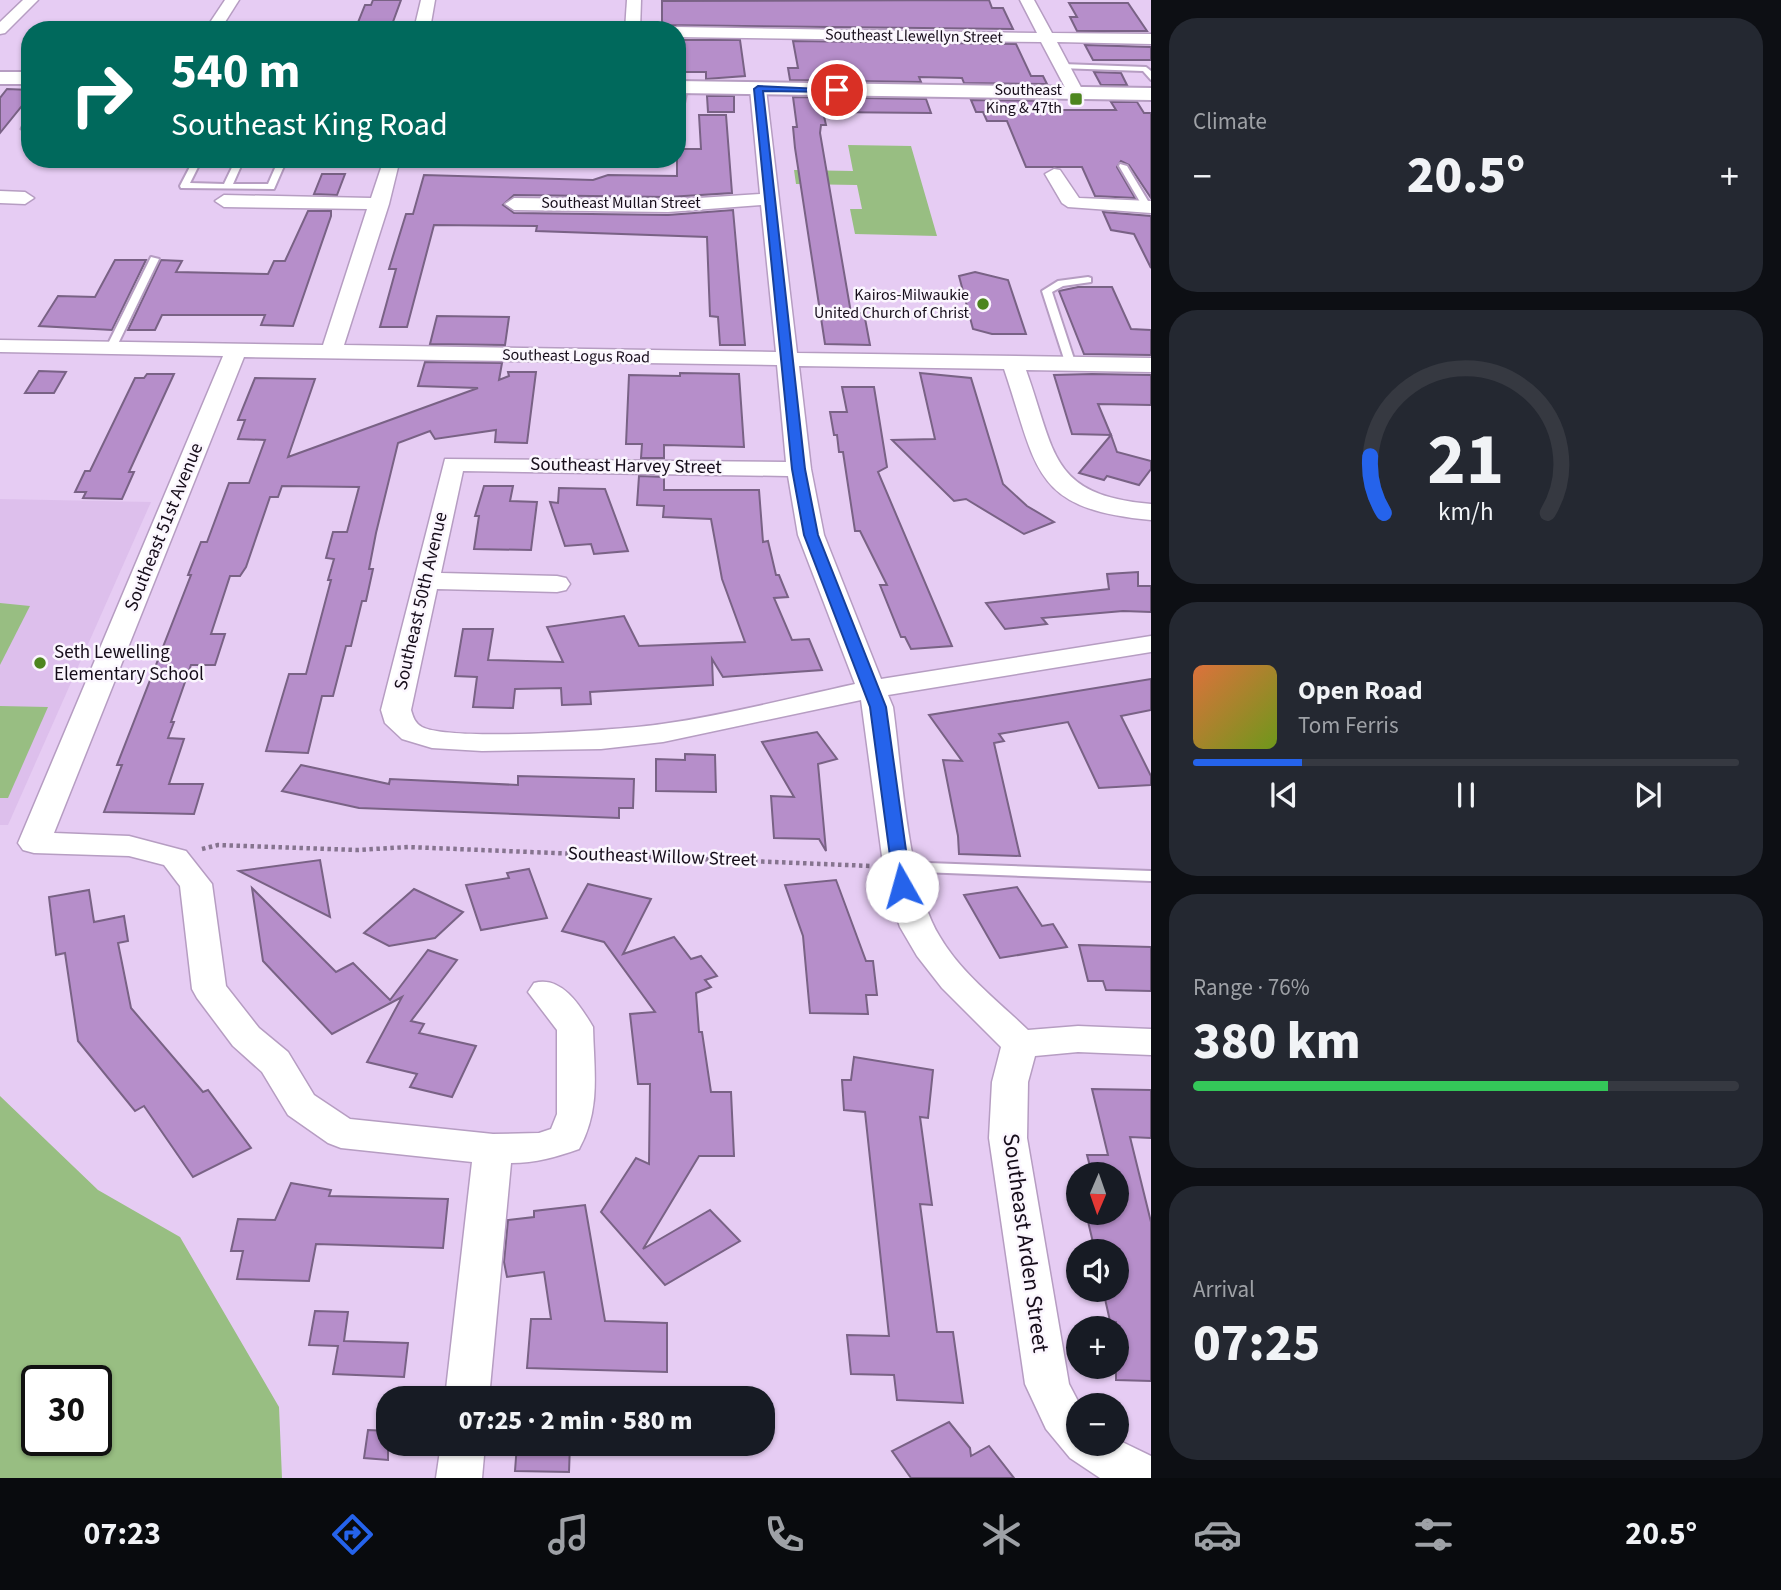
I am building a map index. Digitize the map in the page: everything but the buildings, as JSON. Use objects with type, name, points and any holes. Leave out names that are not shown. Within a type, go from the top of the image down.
[{"type":"main road","points":[[0,78],[21,78]]},
{"type":"main road","points":[[686,88],[1151,94]]},
{"type":"street","points":[[0,30],[31,0]]},
{"type":"street","points":[[218,21],[232,0]]},
{"type":"street","points":[[426,21],[423,14],[428,0]]},
{"type":"street","points":[[633,21],[634,0]]},
{"type":"street","points":[[1027,0],[1076,93]]},
{"type":"street","name":"Southeast Llewellyn Street","points":[[686,32],[1151,39]]},
{"type":"street","points":[[758,89],[785,360],[799,469],[811,535],[873,689],[908,906],[929,948],[954,979],[1020,1044],[1078,1039],[1151,1042]]},
{"type":"street","points":[[331,352],[390,168]]},
{"type":"street","points":[[1054,174],[1075,204],[1149,207]]},
{"type":"street","points":[[225,194],[380,204]]},
{"type":"street","points":[[0,197],[25,198]]},
{"type":"street","name":"Southeast Mullan Street","points":[[514,204],[668,206],[771,199]]},
{"type":"street","name":"Southeast Logus Road","points":[[0,346],[1151,365]]},
{"type":"street","name":"Southeast 51st Avenue","points":[[175,858],[138,847],[34,843],[236,350]]},
{"type":"street","points":[[1012,361],[1051,472],[1060,485],[1082,499],[1102,505],[1151,512]]},
{"type":"street","name":"Southeast Harvey Street","points":[[453,464],[799,469]]},
{"type":"street","name":"Southeast 50th Avenue","points":[[453,464],[396,710],[400,723],[412,733],[432,739],[482,742],[601,740],[663,733],[873,689]]},
{"type":"street","points":[[426,581],[557,584]]},
{"type":"street","points":[[873,689],[1151,644]]},
{"type":"street","points":[[175,858],[196,884],[209,989],[246,1037],[275,1062],[301,1105],[341,1133],[493,1149],[539,1148],[566,1139],[576,1114],[575,1027],[546,992]]},
{"type":"street","name":"Southeast Arden Street","points":[[1020,1044],[1010,1082],[1008,1138],[1047,1384],[1066,1421]]},
{"type":"street","points":[[468,1386],[493,1149]]},
{"type":"street","points":[[459,1478],[462,1456]]},
{"type":"street","points":[[1104,1456],[1118,1465],[1151,1477]]},
{"type":"lane","points":[[1062,66],[1146,69],[1151,78]]},
{"type":"lane","points":[[1123,166],[1149,207]]},
{"type":"lane","points":[[193,168],[184,186],[225,194],[271,187],[280,168]]},
{"type":"lane","points":[[225,194],[236,168]]},
{"type":"lane","points":[[111,348],[154,260]]},
{"type":"lane","points":[[1070,362],[1047,291],[1062,283],[1088,280]]},
{"type":"lane","points":[[900,867],[1151,876]]},
{"type":"path","name":"Southeast Willow Street","points":[[175,858],[218,845],[357,850],[408,847],[900,867]]},
{"type":"shaded area","name":"Seth Lewelling Elementary School","points":[[0,499],[151,502],[8,825],[0,825]]},
{"type":"green space","points":[[848,145],[911,146],[937,236],[855,234],[850,209],[862,209],[857,185],[796,184],[794,170],[853,171]]},
{"type":"green space","points":[[0,603],[30,606],[0,665]]},
{"type":"green space","points":[[0,706],[48,707],[8,798],[0,798]]},
{"type":"green space","points":[[0,1096],[98,1190],[180,1237],[279,1407],[282,1478],[0,1478]]},
{"type":"place","name":"Southeast King & 47th","points":[[1076,99]]},
{"type":"place","name":"Kairos-Milwaukie United Church of Christ","points":[[983,304]]},
{"type":"place","name":"Seth Lewelling Elementary School","points":[[40,663]]},
{"type":"route","points":[[837,90],[758,89],[785,360],[799,469],[811,535],[878,707],[902,886]]}]
